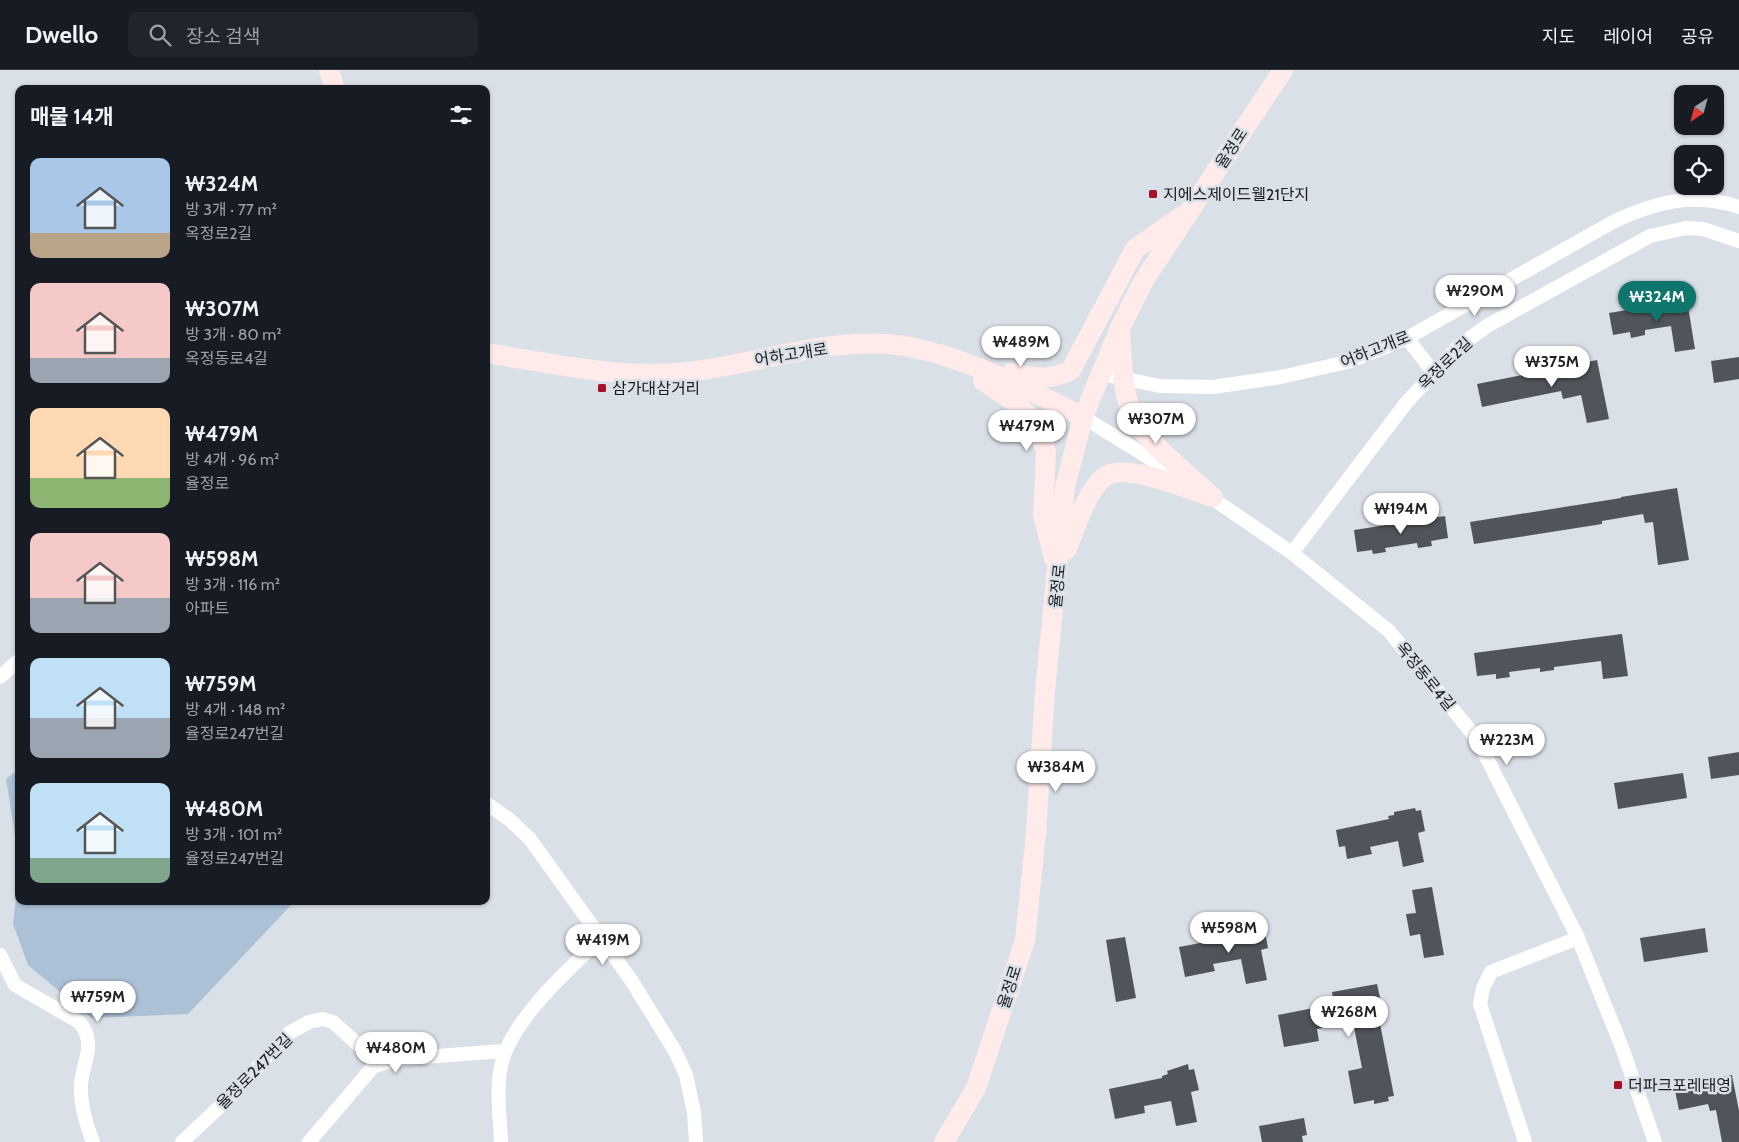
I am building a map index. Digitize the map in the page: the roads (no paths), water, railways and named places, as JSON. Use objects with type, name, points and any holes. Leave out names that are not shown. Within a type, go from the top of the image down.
[{"type":"main road","points":[[329,70],[334,85]]},
{"type":"main road","name":"율정로","points":[[944,1142],[976,1088],[1025,940],[1036,833],[1045,691],[1058,575],[1065,487],[1084,417],[1120,328],[1144,280],[1283,70]]},
{"type":"main road","points":[[941,355],[1035,379],[1058,377],[1071,370],[1135,248],[1189,211]]},
{"type":"main road","points":[[1120,328],[1125,379],[1132,414],[1146,433],[1212,497]]},
{"type":"main road","name":"어하고개로","points":[[490,354],[593,370],[642,373],[689,372],[796,351],[872,344],[898,346],[941,355],[1041,395],[1084,417]]},
{"type":"main road","points":[[941,355],[1016,402],[1032,419],[1046,451],[1043,515],[1058,575]]},
{"type":"main road","points":[[1058,575],[1077,522],[1103,477],[1113,472],[1122,471],[1154,478],[1212,497]]},
{"type":"street","name":"어하고개로","points":[[1101,374],[1160,386],[1223,386],[1281,377],[1351,361],[1407,338],[1612,222],[1640,209],[1688,199],[1710,199],[1739,207]]},
{"type":"street","name":"옥정로2길","points":[[1292,553],[1406,403],[1433,372],[1458,348],[1487,326],[1650,236],[1686,228],[1703,229],[1739,241]]},
{"type":"street","points":[[1407,338],[1433,372]]},
{"type":"street","name":"옥정동로4길","points":[[1084,417],[1212,497],[1292,553],[1389,631],[1477,740],[1578,938],[1621,1046],[1655,1142]]},
{"type":"street","points":[[0,677],[15,664]]},
{"type":"street","points":[[490,806],[510,820],[530,839],[656,1018],[683,1067],[694,1112],[696,1142]]},
{"type":"street","points":[[1525,1142],[1480,1004],[1482,988],[1491,972],[1578,938]]},
{"type":"street","points":[[501,1142],[499,1087],[500,1067],[505,1051],[556,982],[601,939]]},
{"type":"street","points":[[0,954],[15,985],[79,1022],[85,1028],[89,1043],[88,1060],[82,1079],[82,1097],[86,1124],[93,1142]]},
{"type":"street","name":"율정로247번길","points":[[182,1142],[230,1096],[289,1034],[309,1022],[322,1019],[333,1022],[380,1064]]},
{"type":"street","points":[[309,1142],[373,1067],[396,1059],[505,1051]]},
{"type":"place","name":"지에스제이드웰21단지","points":[[1153,194]]},
{"type":"place","name":"삼가대삼거리","points":[[602,388]]},
{"type":"place","name":"더파크포레태영","points":[[1618,1085]]}]
